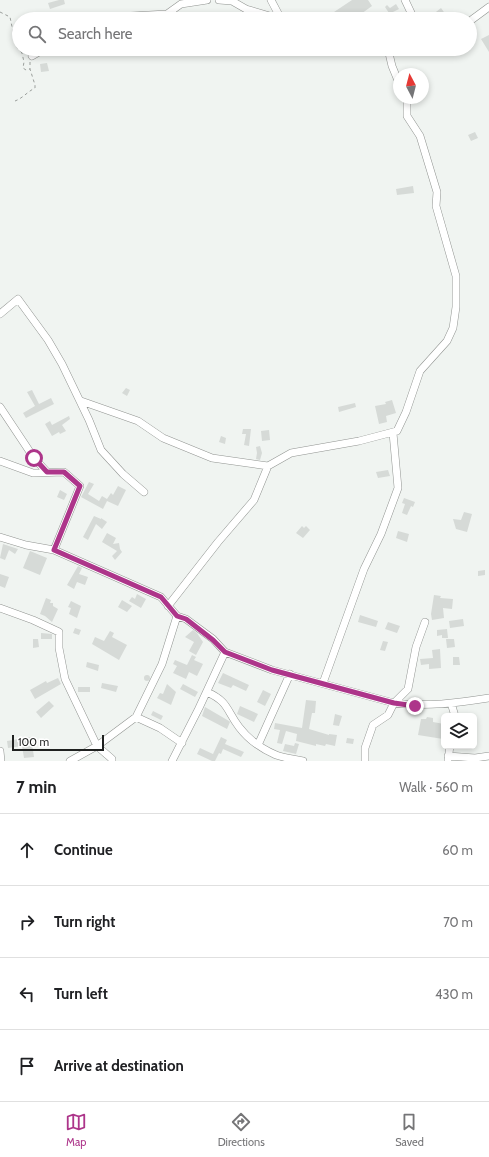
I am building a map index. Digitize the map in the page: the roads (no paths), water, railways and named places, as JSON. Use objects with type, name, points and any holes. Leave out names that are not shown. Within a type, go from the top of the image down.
[{"type":"street","points":[[170,12],[181,4],[207,0]]},
{"type":"street","points":[[219,0],[232,2],[256,12]]},
{"type":"street","points":[[271,0],[277,12]]},
{"type":"street","points":[[405,0],[411,12]]},
{"type":"street","points":[[477,16],[489,7]]},
{"type":"street","points":[[390,56],[393,68]]},
{"type":"street","points":[[81,401],[138,421],[163,438],[212,458],[268,466],[291,453],[359,441],[397,431],[420,371],[447,341],[453,328],[456,307],[456,276],[436,206],[437,192],[420,136],[407,116],[407,104]]},
{"type":"street","points":[[0,314],[18,299],[48,340],[81,401],[101,450],[119,470],[144,492]]},
{"type":"street","points":[[0,407],[34,458],[47,472]]},
{"type":"street","points":[[323,683],[364,569],[381,534],[398,488],[393,433]]},
{"type":"street","points":[[0,461],[33,473],[64,472],[80,486],[54,550]]},
{"type":"street","points":[[168,606],[218,542],[254,500],[268,466]]},
{"type":"street","points":[[0,537],[26,545],[54,550],[161,597],[177,616],[186,619],[213,640],[225,652],[272,670],[394,703],[415,706],[489,698]]},
{"type":"street","points":[[0,608],[33,620],[59,632],[59,648],[65,679],[97,746],[112,759],[112,761]]},
{"type":"street","points":[[70,761],[97,746],[136,717],[162,664],[177,616]]},
{"type":"street","points":[[365,761],[364,748],[373,725],[388,715],[394,703],[408,689],[416,647],[426,622]]},
{"type":"street","points":[[172,761],[225,652]]},
{"type":"street","points":[[258,745],[290,674]]},
{"type":"street","points":[[206,692],[218,697],[228,708],[231,715],[248,738],[276,755],[303,761]]},
{"type":"street","points":[[451,703],[455,713]]},
{"type":"street","points":[[136,717],[160,728],[182,743]]},
{"type":"street","points":[[450,749],[448,759],[489,756]]},
{"type":"street","points":[[0,751],[2,761]]}]
